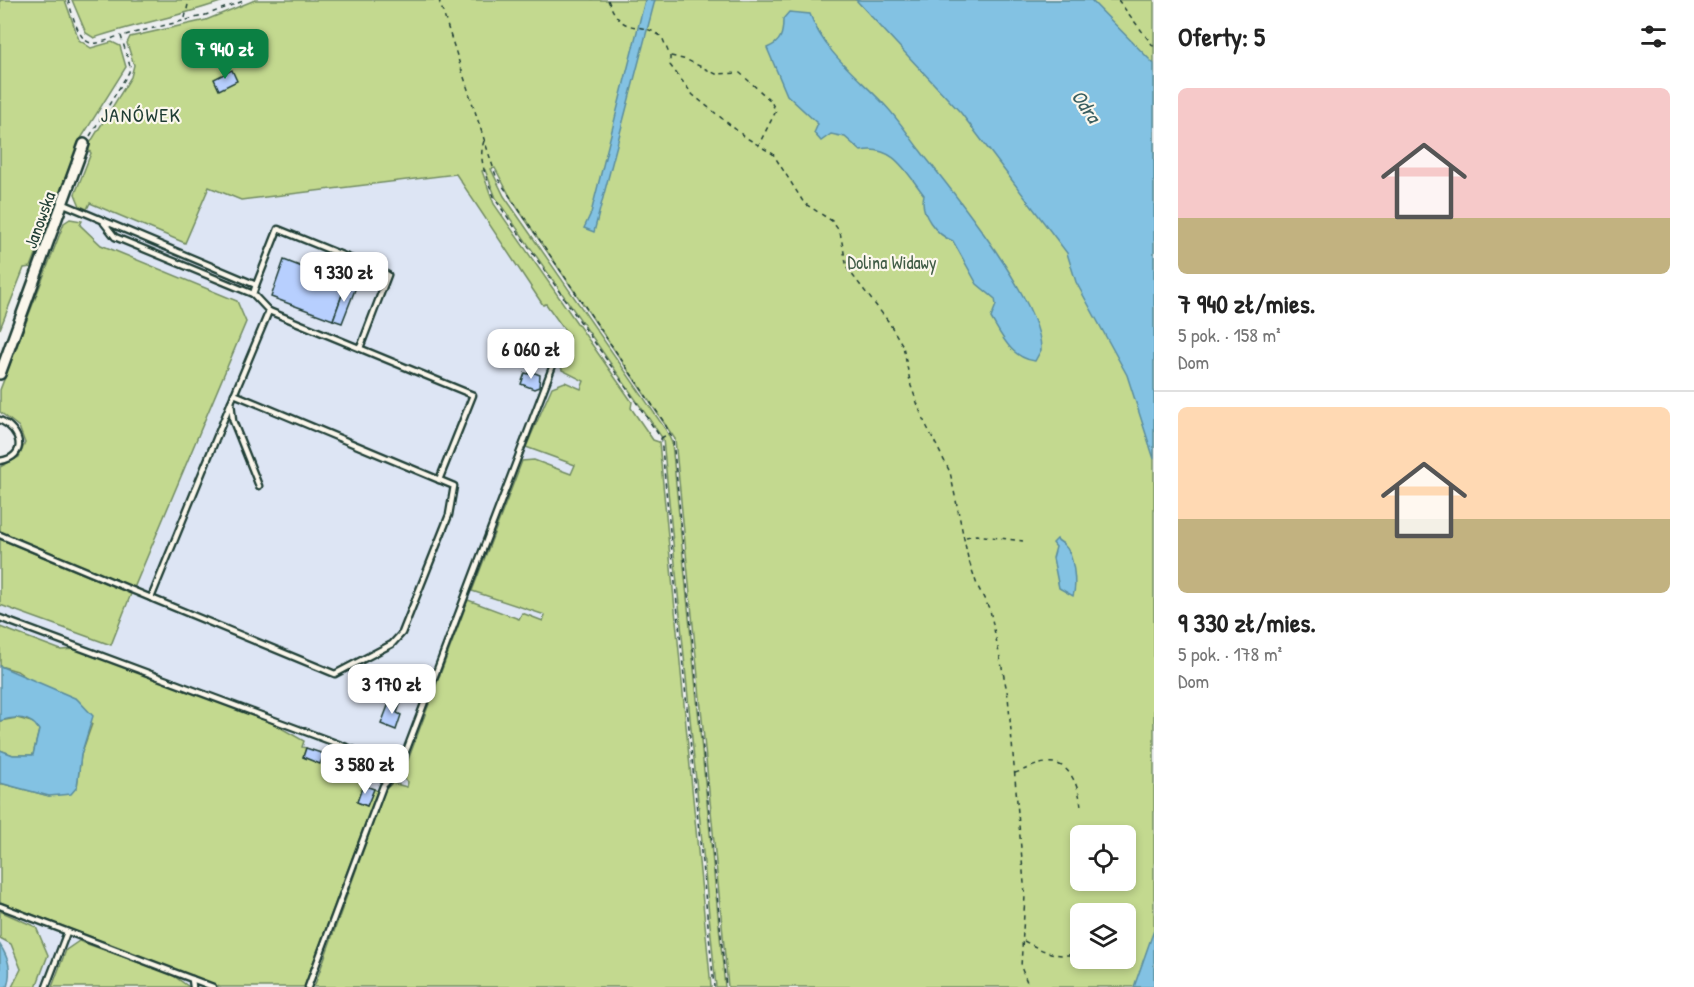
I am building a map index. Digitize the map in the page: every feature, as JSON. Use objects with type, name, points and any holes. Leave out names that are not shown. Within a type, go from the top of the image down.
[{"type":"street","name":"Janowska","points":[[0,374],[84,144]]},
{"type":"lane","points":[[64,204],[256,285]]},
{"type":"lane","points":[[102,221],[115,237],[253,294],[269,311],[472,395],[439,480]]},
{"type":"lane","points":[[253,294],[278,229],[388,275],[360,348]]},
{"type":"lane","points":[[151,597],[269,311]]},
{"type":"lane","points":[[308,987],[382,786],[400,767],[563,339]]},
{"type":"lane","points":[[0,535],[335,674],[392,644],[402,633],[450,515],[454,486],[234,394]]},
{"type":"lane","points":[[231,402],[233,421],[260,486]]},
{"type":"lane","points":[[0,420],[16,430],[19,437],[17,451],[9,459],[0,461]]},
{"type":"lane","points":[[0,618],[400,767]]},
{"type":"lane","points":[[0,906],[213,987]]},
{"type":"lane","points":[[46,987],[67,932]]},
{"type":"lane","points":[[192,979],[193,987]]},
{"type":"path","points":[[68,0],[79,31],[87,42],[92,44],[203,16],[246,0]]},
{"type":"path","points":[[184,19],[189,0]]},
{"type":"path","points":[[439,0],[496,176],[508,198],[670,433],[675,446],[726,987]]},
{"type":"path","points":[[608,0],[614,17],[633,27],[662,37],[670,56],[670,65],[693,95],[758,146],[772,154],[804,203],[832,220],[840,232],[847,268],[888,321],[903,346],[911,386],[923,419],[950,472],[957,514],[976,585],[990,610],[1008,696],[1025,895],[1023,940],[1020,950],[1022,968],[1029,987]]},
{"type":"path","points":[[1118,0],[1154,47]]},
{"type":"path","points":[[84,144],[129,72],[130,66],[121,36]]},
{"type":"path","points":[[670,56],[687,60],[716,74],[740,73],[770,100],[776,111],[758,146]]},
{"type":"path","points":[[484,140],[483,168],[495,199],[661,438],[714,987]]},
{"type":"path","points":[[661,438],[670,433]]},
{"type":"path","points":[[965,537],[1023,541]]},
{"type":"path","points":[[1014,774],[1048,762],[1058,765],[1076,782],[1081,797],[1081,810]]},
{"type":"path","points":[[1023,940],[1049,954],[1070,955]]},
{"type":"shaded area","points":[[456,174],[543,305],[545,303],[654,453],[707,987],[0,987],[0,605],[111,645],[246,322],[237,301],[101,245],[80,225],[89,203],[185,243],[209,187],[241,200]]},
{"type":"green space","points":[[0,0],[65,0],[79,40],[91,48],[112,42],[120,46],[126,67],[80,140],[31,267],[24,268],[0,329]]},
{"type":"green space","points":[[72,0],[226,0],[94,38],[86,33]]},
{"type":"green space","name":"Dolina Widawy","points":[[255,0],[1154,0],[1154,987],[728,987],[675,439],[512,200],[495,168],[491,169],[504,196],[666,430],[672,443],[725,987],[716,987],[663,439],[496,198],[485,170],[482,171],[494,204],[632,402],[631,408],[653,440],[659,442],[711,987],[314,987],[385,790],[392,783],[407,787],[408,782],[402,776],[468,600],[519,619],[522,613],[543,621],[545,615],[472,591],[522,461],[534,460],[571,474],[575,465],[526,447],[552,387],[565,382],[581,389],[584,381],[562,370],[559,360],[569,336],[546,304],[543,305],[456,174],[241,200],[209,187],[185,243],[90,203],[87,209],[80,206],[75,194],[91,153],[88,149],[90,143],[131,77],[134,65],[127,43],[130,37],[206,20]]},
{"type":"green space","points":[[70,219],[82,221],[80,225],[101,245],[237,301],[246,322],[134,588],[0,532],[0,467],[19,457],[25,443],[19,427],[0,412],[0,390],[64,223]]},
{"type":"green space","points":[[0,539],[131,594],[111,645],[0,605]]},
{"type":"green space","points":[[0,627],[61,650],[77,649],[267,720],[304,741],[302,747],[306,748],[303,757],[320,763],[324,754],[327,757],[323,771],[325,774],[334,751],[372,763],[357,802],[367,806],[374,789],[377,791],[304,987],[220,987],[0,902],[0,783],[49,796],[77,787],[81,755],[92,724],[17,671],[0,666]]},
{"type":"green space","points":[[17,718],[35,723],[39,730],[33,755],[13,755],[0,750],[0,721]]},
{"type":"green space","points":[[0,911],[36,927],[48,955],[36,987],[12,987],[21,969],[11,944],[0,938]]},
{"type":"green space","points":[[79,941],[171,974],[189,987],[52,987],[66,950]]},
{"type":"water","points":[[645,0],[655,0],[594,232],[584,228],[591,213]]},
{"type":"water","name":"Odra","points":[[856,0],[1091,0],[1154,64],[1154,459],[1127,375],[1076,282],[1067,253],[961,113]]},
{"type":"water","points":[[789,12],[810,14],[823,40],[841,62],[892,113],[972,217],[1011,275],[1027,304],[1037,329],[1041,350],[1035,361],[1020,356],[1003,339],[991,318],[996,305],[995,299],[977,284],[953,241],[941,234],[930,222],[924,209],[924,195],[905,169],[882,152],[861,151],[845,137],[831,134],[821,141],[814,133],[818,124],[787,95],[767,48],[779,40],[783,19]]},
{"type":"water","points":[[1057,539],[1067,549],[1072,562],[1075,577],[1073,596],[1059,588],[1053,558],[1056,547],[1053,543]]},
{"type":"water","points":[[0,666],[77,699],[93,716],[81,755],[77,787],[71,794],[49,796],[0,783],[0,750],[13,755],[33,755],[39,730],[32,722],[22,718],[0,721]]},
{"type":"water","points":[[1154,930],[1154,987],[1134,987]]},
{"type":"water","points":[[0,945],[9,965],[7,987],[0,987]]},
{"type":"building","points":[[232,70],[237,81],[219,90],[214,79]]},
{"type":"building","points":[[284,260],[346,284],[333,320],[271,297]]},
{"type":"building","points":[[346,284],[356,287],[342,323],[333,320]]},
{"type":"building","points":[[530,371],[540,375],[539,387],[534,389],[521,384],[525,373],[529,374]]},
{"type":"building","points":[[391,698],[401,702],[397,713],[401,715],[396,730],[381,724]]},
{"type":"building","points":[[306,748],[324,754],[320,764],[303,757]]},
{"type":"building","points":[[363,785],[374,789],[367,806],[357,802]]},
{"type":"district","name":"JANÓWEK","points":[[141,115]]}]
